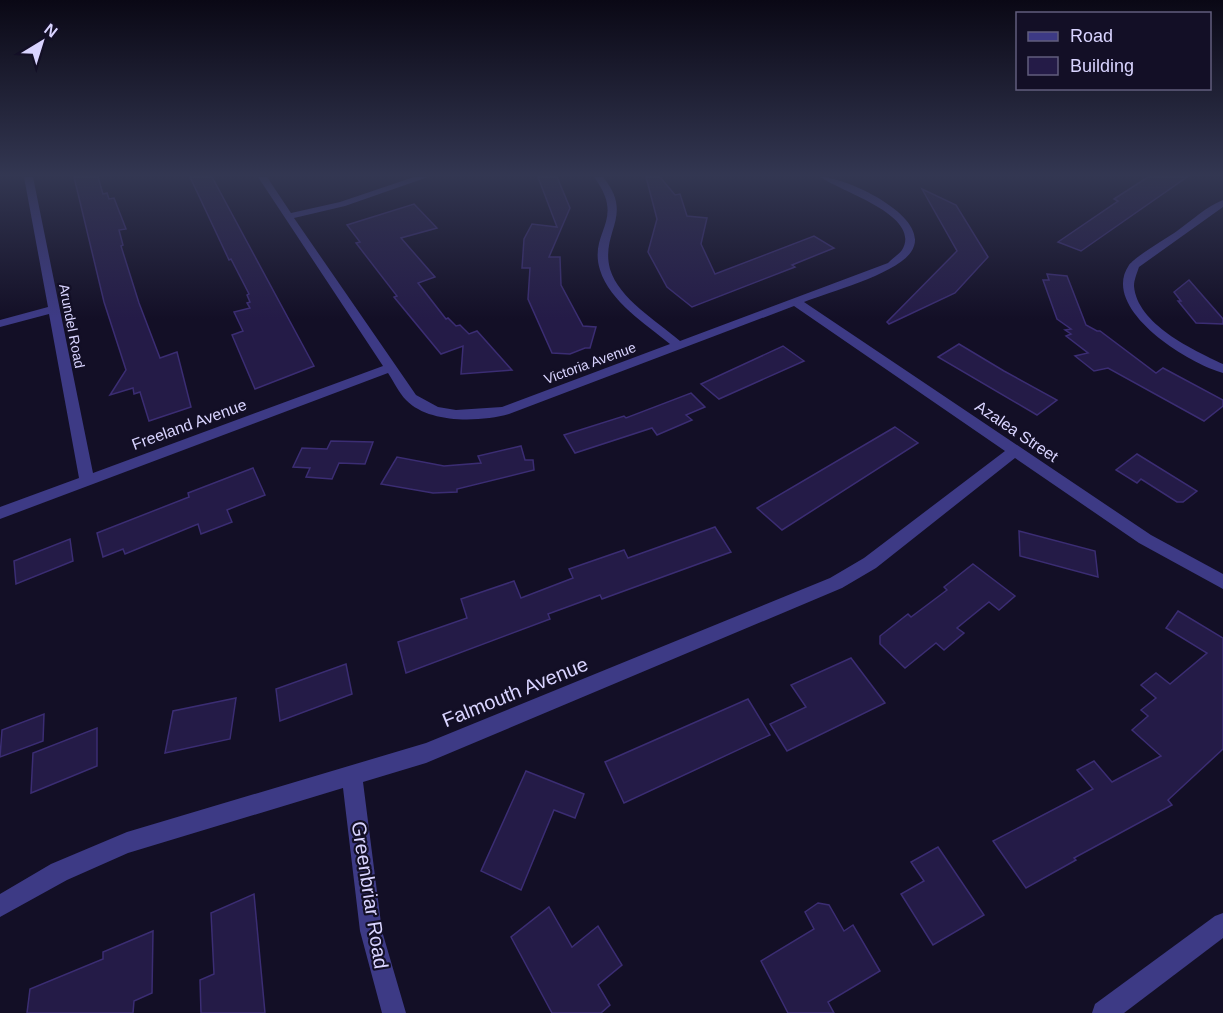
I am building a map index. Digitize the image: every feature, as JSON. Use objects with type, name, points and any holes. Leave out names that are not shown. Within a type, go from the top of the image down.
[{"type":"street","name":"Arundel Road","points":[[37,224],[87,480]]},
{"type":"street","name":"Victoria Avenue","points":[[294,224],[411,398],[425,408],[462,416],[482,416],[504,411],[892,265],[910,248],[912,238],[905,224]]},
{"type":"street","points":[[611,224],[604,250],[606,270],[614,285],[624,298],[679,346]]},
{"type":"street","points":[[1193,224],[1134,267],[1128,276],[1127,287],[1138,312],[1155,329],[1177,345],[1223,369]]},
{"type":"street","name":"Azalea Street","points":[[796,302],[1144,539],[1223,582]]},
{"type":"street","points":[[0,324],[53,309]]},
{"type":"street","name":"Freeland Avenue","points":[[0,513],[390,368]]},
{"type":"street","name":"Falmouth Avenue","points":[[0,906],[59,872],[127,843],[426,753],[836,583],[870,563],[1015,451]]},
{"type":"street","name":"Greenbriar Road","points":[[352,775],[371,931],[394,1013]]},
{"type":"street","points":[[1104,1013],[1223,924]]},
{"type":"building","points":[[85,224],[124,224],[126,229],[119,230],[123,245],[121,246],[139,303],[160,358],[177,352],[191,407],[149,421],[140,392],[134,394],[133,388],[110,395],[126,370],[104,302]]},
{"type":"building","points":[[212,224],[238,224],[314,366],[255,389],[232,335],[243,331],[234,312],[250,308],[247,303],[250,302],[247,295],[249,294],[231,259],[229,260]]},
{"type":"building","points":[[433,224],[437,228],[401,238],[435,277],[418,283],[446,319],[448,318],[456,326],[460,325],[469,334],[477,331],[512,370],[461,374],[463,346],[441,354],[394,297],[397,296],[356,243],[360,242],[347,225]]},
{"type":"building","points":[[532,224],[557,227],[556,224],[563,224],[549,257],[560,257],[561,285],[583,326],[596,327],[590,348],[570,354],[552,353],[528,299],[530,268],[522,268],[524,239]]},
{"type":"building","points":[[656,224],[706,224],[701,244],[715,274],[814,236],[834,248],[792,265],[795,267],[692,307],[667,287],[648,252]]},
{"type":"building","points":[[942,224],[968,224],[988,257],[955,293],[889,324],[887,322],[957,251]]},
{"type":"building","points":[[1084,224],[1119,224],[1081,251],[1058,242]]},
{"type":"building","points":[[1047,274],[1067,276],[1086,325],[1100,331],[1156,373],[1163,368],[1223,400],[1223,406],[1204,421],[1108,368],[1094,371],[1075,356],[1088,353],[1066,336],[1071,334],[1065,330],[1071,329],[1057,319],[1043,280],[1049,280]]},
{"type":"building","points":[[1189,280],[1223,319],[1223,324],[1196,323],[1178,301],[1181,301],[1174,292]]},
{"type":"building","points":[[959,344],[1057,400],[1037,415],[938,357]]},
{"type":"building","points":[[783,346],[804,361],[719,399],[701,384]]},
{"type":"building","points":[[691,393],[705,407],[686,415],[692,420],[657,435],[652,428],[575,453],[564,435],[624,416],[626,418]]},
{"type":"building","points":[[895,427],[918,443],[782,530],[757,508]]},
{"type":"building","points":[[331,441],[373,442],[365,464],[339,463],[332,479],[306,477],[310,468],[293,467],[302,448],[327,449]]},
{"type":"building","points":[[521,446],[525,460],[533,460],[534,470],[457,489],[457,492],[433,493],[381,484],[397,457],[444,466],[481,463],[478,456]]},
{"type":"building","points":[[1137,454],[1197,491],[1183,502],[1177,502],[1141,479],[1137,483],[1116,470]]},
{"type":"building","points":[[253,468],[265,495],[227,510],[232,522],[201,534],[198,524],[125,554],[123,549],[103,557],[97,533],[189,497],[188,493]]},
{"type":"building","points":[[715,527],[731,552],[602,599],[600,595],[548,614],[550,619],[406,673],[398,642],[467,618],[461,599],[514,581],[521,598],[573,578],[569,569],[624,550],[628,558]]},
{"type":"building","points":[[1019,531],[1095,551],[1098,577],[1020,556]]},
{"type":"building","points":[[70,539],[73,561],[16,584],[14,561]]},
{"type":"building","points":[[973,564],[1015,596],[999,610],[989,602],[957,628],[964,633],[944,650],[936,643],[905,668],[880,644],[880,636],[908,614],[911,617],[947,590],[944,587]]},
{"type":"building","points":[[1178,611],[1223,638],[1223,749],[1168,800],[1172,805],[1074,858],[1076,860],[1026,888],[993,841],[1093,789],[1077,770],[1094,761],[1112,782],[1161,756],[1132,730],[1148,716],[1141,710],[1156,698],[1141,685],[1156,673],[1170,684],[1207,653],[1166,628]]},
{"type":"building","points":[[851,658],[885,703],[787,751],[770,724],[806,707],[791,685]]},
{"type":"building","points":[[346,664],[352,694],[280,721],[276,689]]},
{"type":"building","points":[[236,698],[230,739],[165,753],[173,711]]},
{"type":"building","points":[[748,699],[770,735],[624,803],[605,762]]},
{"type":"building","points":[[44,714],[43,741],[0,757],[2,730]]},
{"type":"building","points":[[97,728],[97,766],[31,793],[33,753]]},
{"type":"building","points":[[526,771],[584,794],[575,818],[554,810],[521,890],[481,871]]},
{"type":"building","points":[[938,847],[984,915],[933,945],[901,894],[924,881],[911,862]]},
{"type":"building","points":[[254,894],[265,1013],[201,1013],[200,980],[214,974],[211,913]]},
{"type":"building","points":[[818,903],[829,905],[844,931],[853,925],[880,971],[828,1002],[834,1013],[788,1013],[761,961],[814,929],[805,912]]},
{"type":"building","points":[[549,907],[572,947],[598,926],[622,965],[598,985],[610,1005],[601,1013],[552,1013],[511,937]]},
{"type":"building","points":[[153,931],[152,993],[134,1001],[133,1013],[27,1013],[30,989],[103,959],[103,952]]}]
